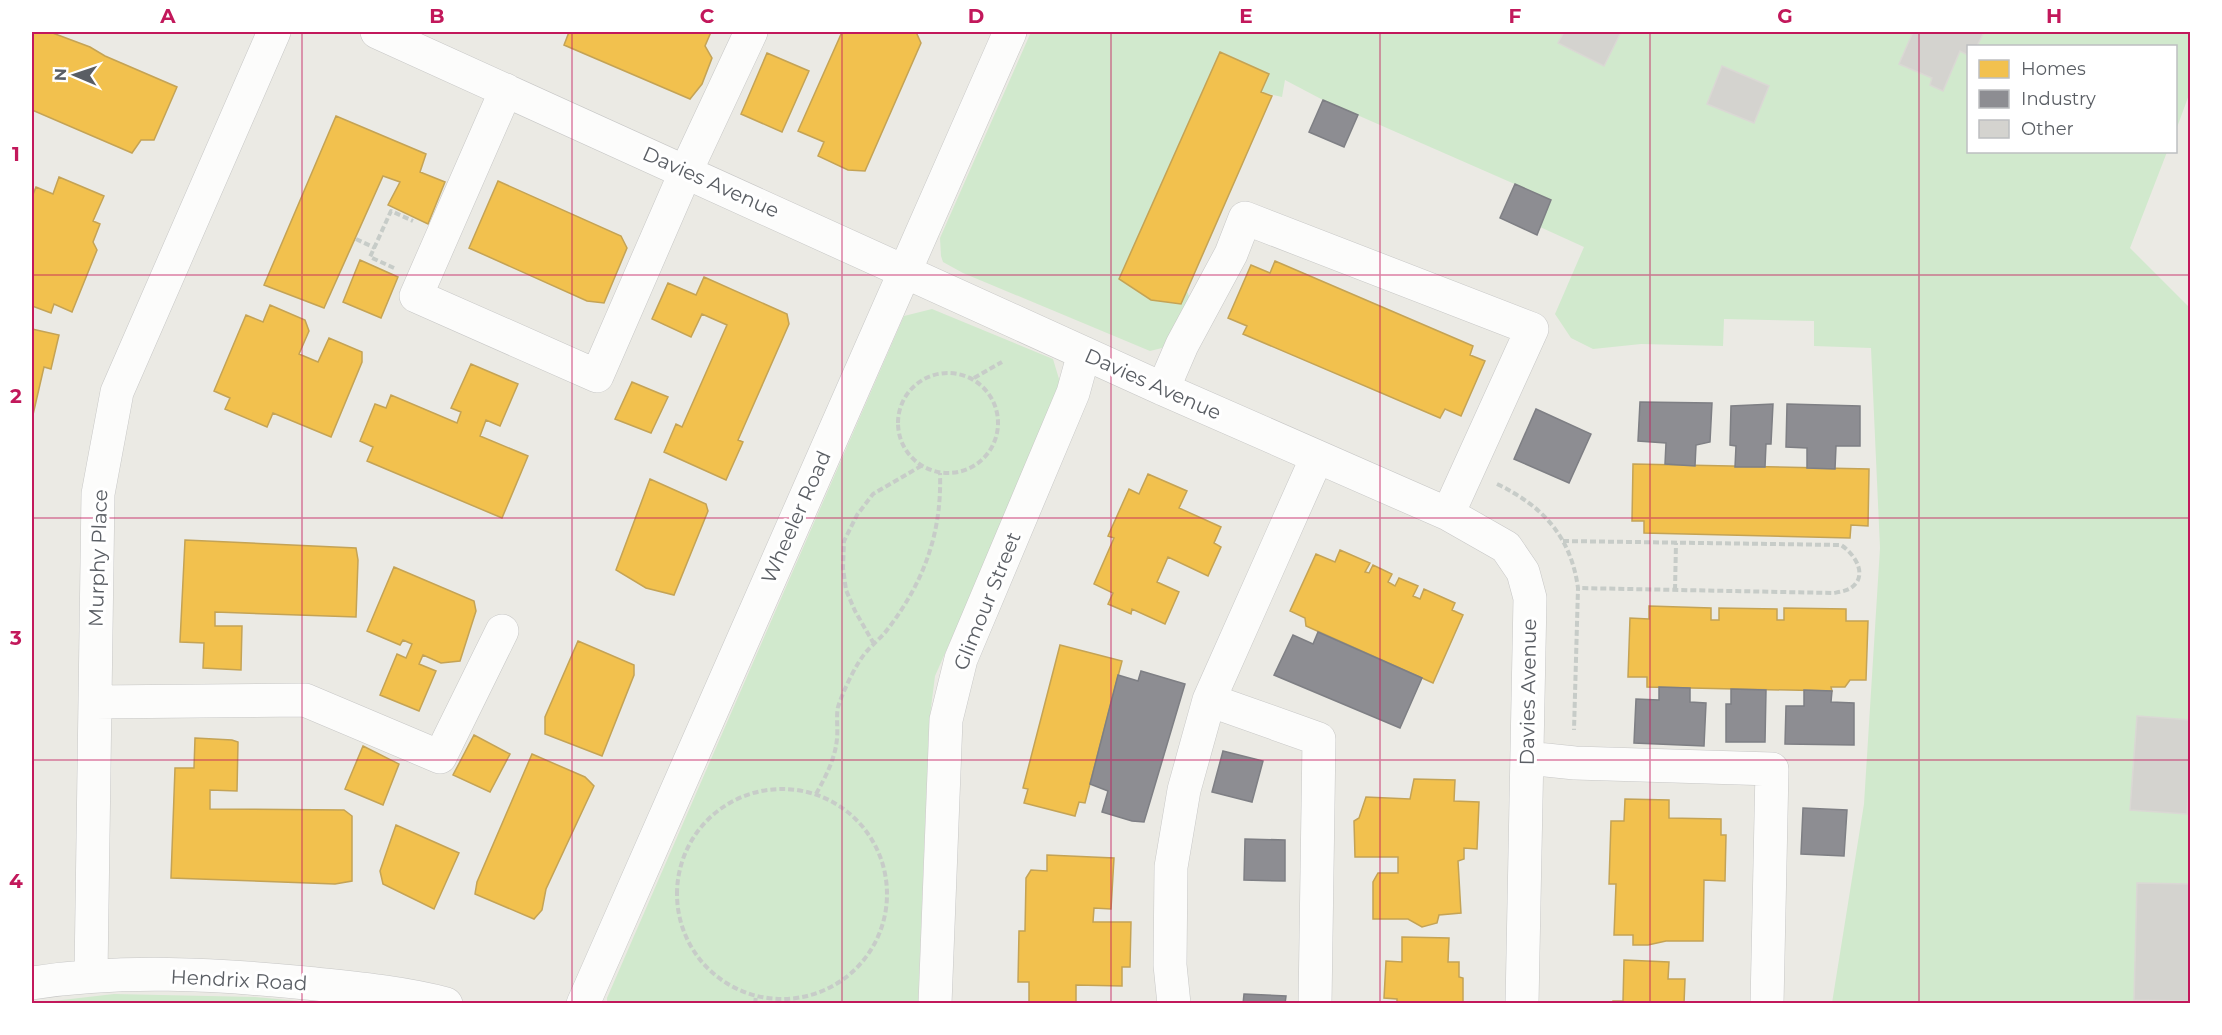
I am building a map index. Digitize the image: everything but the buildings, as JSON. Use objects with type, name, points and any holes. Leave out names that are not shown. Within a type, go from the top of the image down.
[{"type":"street","name":"Murphy Place","points":[[91,975],[98,494],[117,392],[274,32]]},
{"type":"street","name":"Davies Avenue","points":[[377,32],[1163,389],[1448,514],[1506,547],[1523,572],[1530,598],[1522,1004]]},
{"type":"street","points":[[506,90],[416,296],[597,376],[686,171],[751,32]]},
{"type":"street","name":"Wheeler Road","points":[[584,1004],[1010,32]]},
{"type":"street","points":[[1163,389],[1182,345],[1231,254],[1245,218],[1532,329],[1448,514]]},
{"type":"street","name":"Glimour Street","points":[[935,1004],[946,720],[961,659],[1073,393],[1084,353]]},
{"type":"street","points":[[1174,1004],[1170,965],[1172,867],[1184,790],[1209,700],[1317,457]]},
{"type":"street","points":[[95,702],[304,700],[440,757],[502,631]]},
{"type":"street","points":[[1209,700],[1320,739],[1315,1004]]},
{"type":"street","points":[[1527,758],[1575,763],[1772,769],[1767,1004]]},
{"type":"street","name":"Hendrix Road","points":[[32,982],[91,975],[235,976],[353,988],[446,1004]]},
{"type":"path","points":[[394,268],[370,257],[391,211],[417,223]]},
{"type":"path","points":[[356,239],[375,248]]},
{"type":"path","points":[[974,378],[1002,362]]},
{"type":"path","points":[[940,372],[957,372],[974,378],[987,390],[996,405],[999,422],[996,440],[987,455],[974,467],[957,473],[940,472],[921,466],[909,454],[900,439],[898,422],[901,404],[910,389],[923,378],[940,372]]},
{"type":"path","points":[[874,644],[846,590],[843,568],[844,541],[857,515],[873,494],[921,466]]},
{"type":"path","points":[[816,794],[829,771],[837,741],[838,708],[866,651],[885,633],[905,606],[924,569],[935,537],[941,499],[940,472]]},
{"type":"path","points":[[1563,541],[1841,545],[1858,561],[1860,572],[1856,582],[1849,588],[1834,593],[1578,588]]},
{"type":"path","points":[[1675,590],[1676,543]]},
{"type":"path","points":[[788,788],[816,794],[840,805],[860,823],[875,845],[884,870],[887,897],[882,923],[872,948],[855,969],[834,985],[809,995],[791,998],[756,996],[730,985],[708,968],[690,946],[680,920],[677,892],[681,864],[693,838],[710,816],[734,800],[760,790],[788,788]]},
{"type":"path","points":[[755,1004],[756,996]]},
{"type":"green space","points":[[1031,32],[2190,32],[2190,92],[2177,127],[2177,45],[1967,45],[1967,153],[2167,153],[2130,248],[2190,308],[2190,1003],[1832,1003],[1864,804],[1880,548],[1871,348],[1814,346],[1814,321],[1724,319],[1723,346],[1641,344],[1593,349],[1571,338],[1555,314],[1584,247],[1540,227],[1551,200],[1323,100],[1285,80],[1282,97],[1261,92],[1269,74],[1221,52],[1119,279],[1151,300],[1181,304],[1187,291],[1190,299],[1170,340],[1162,348],[1150,351],[963,273],[943,262],[940,238]]},
{"type":"green space","points":[[932,309],[1053,359],[1062,389],[935,676],[929,723],[918,1003],[607,1004],[607,998],[904,316]]},
{"type":"green space","points":[[114,994],[255,997],[321,1003],[36,1003]]}]
